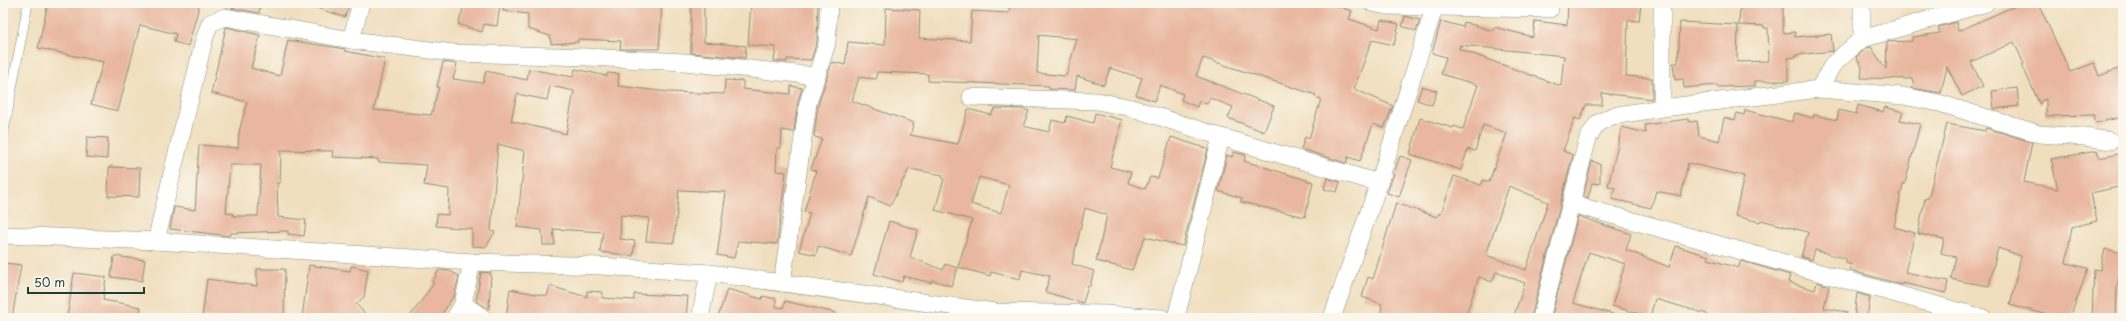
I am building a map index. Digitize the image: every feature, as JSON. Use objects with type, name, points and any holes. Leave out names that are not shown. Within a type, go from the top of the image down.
[{"type":"street","points":[[352,40],[361,3]]},
{"type":"street","points":[[782,283],[808,104],[818,76],[827,43],[829,3]]},
{"type":"street","points":[[1372,3],[1386,6],[1435,5],[1550,9]]},
{"type":"street","points":[[1662,3],[1662,108]]},
{"type":"street","points":[[1862,3],[1862,39]]},
{"type":"street","points":[[1819,89],[1833,64],[1862,39],[1986,3]]},
{"type":"street","points":[[1332,318],[1379,183],[1435,5]]},
{"type":"street","points":[[156,241],[204,40],[210,23],[225,17],[352,40],[453,53],[586,57],[677,62],[818,76]]},
{"type":"street","points":[[1541,318],[1588,138],[1598,123],[1612,116],[1662,108],[1819,89],[1903,96],[1939,103],[2040,134],[2084,137],[2111,141]]},
{"type":"street","points":[[971,97],[1097,101],[1132,108],[1221,137],[1379,183]]},
{"type":"street","points":[[1176,318],[1221,137]]},
{"type":"street","points":[[1572,204],[1984,318]]},
{"type":"street","points":[[3,235],[156,241],[472,262],[600,266],[709,273],[995,312],[1162,318]]},
{"type":"street","points":[[472,262],[459,311],[483,318]]},
{"type":"street","points":[[700,318],[709,273]]},
{"type":"lane","points":[[3,136],[28,3]]},
{"type":"lane","points":[[3,188],[3,204]]},
{"type":"building","points":[[48,3],[200,3],[188,46],[174,42],[176,34],[140,25],[118,111],[91,104],[103,62],[38,48]]},
{"type":"building","points":[[233,3],[261,3],[259,13],[231,8]]},
{"type":"building","points":[[310,3],[350,3],[345,17],[310,6]]},
{"type":"building","points":[[465,3],[491,3],[500,5],[497,26],[484,24],[482,32],[458,24]]},
{"type":"building","points":[[503,3],[662,4],[659,49],[620,49],[621,41],[578,39],[578,42],[551,44],[550,36],[528,29],[528,14],[503,11]]},
{"type":"building","points":[[691,3],[704,3],[704,42],[746,46],[745,58],[691,53]]},
{"type":"building","points":[[751,3],[818,3],[817,41],[811,60],[787,59],[787,62],[774,61],[776,47],[748,45]]},
{"type":"building","points":[[1010,3],[1238,3],[1249,6],[1250,3],[1328,3],[1352,11],[1349,19],[1379,29],[1381,20],[1399,24],[1394,45],[1372,40],[1354,89],[1393,106],[1384,128],[1373,124],[1360,161],[1348,157],[1346,163],[1301,149],[1305,137],[1309,139],[1321,99],[1315,97],[1316,95],[1203,58],[1196,76],[1274,106],[1264,132],[1228,118],[1233,107],[1210,98],[1207,104],[1199,101],[1197,107],[1181,100],[1183,94],[1160,85],[1155,101],[1136,95],[1142,78],[1110,68],[1104,85],[1077,76],[1075,90],[1049,89],[1049,86],[928,81],[928,74],[877,72],[876,79],[859,77],[852,101],[914,123],[910,135],[958,144],[968,109],[991,115],[995,108],[1024,109],[1029,111],[1023,126],[1049,132],[1052,120],[1065,123],[1067,116],[1093,123],[1095,113],[1122,120],[1110,167],[1131,172],[1128,183],[1145,189],[1150,177],[1158,178],[1171,137],[1208,149],[1183,246],[1145,237],[1132,270],[1096,261],[1107,215],[1085,208],[1072,264],[1094,271],[1083,303],[1045,292],[1050,276],[1022,270],[1020,279],[991,272],[990,276],[958,267],[972,220],[935,210],[944,179],[942,178],[943,175],[909,169],[890,206],[869,197],[851,256],[818,246],[816,255],[799,251],[810,213],[804,212],[816,171],[811,169],[822,139],[815,137],[814,135],[818,105],[832,62],[845,65],[848,42],[885,45],[886,8],[920,10],[919,38],[970,41],[972,11],[1009,13]],"holes":[[[1039,35],[1077,39],[1066,76],[1037,73]],[[979,177],[1009,185],[1001,213],[971,204]]]},
{"type":"building","points":[[1568,3],[1641,4],[1639,21],[1628,20],[1626,76],[1652,78],[1652,99],[1602,93],[1602,105],[1586,105],[1580,120],[1575,118],[1563,151],[1573,155],[1531,318],[1513,318],[1525,283],[1496,272],[1492,282],[1479,277],[1465,318],[1380,318],[1382,304],[1362,297],[1368,277],[1373,279],[1396,203],[1437,217],[1439,213],[1441,214],[1454,176],[1481,185],[1483,180],[1489,182],[1507,133],[1483,125],[1475,151],[1468,149],[1461,170],[1410,154],[1420,118],[1453,128],[1454,126],[1463,129],[1478,85],[1441,74],[1446,57],[1432,53],[1441,21],[1463,27],[1464,22],[1493,31],[1494,27],[1533,37],[1535,21],[1567,25]],"holes":[[[1460,45],[1564,56],[1561,86],[1459,49]],[[1509,186],[1548,202],[1526,270],[1486,255]]]},
{"type":"building","points":[[1740,3],[1783,3],[1783,33],[1795,32],[1795,37],[1831,34],[1833,51],[1796,55],[1796,57],[1788,58],[1788,81],[1755,81],[1755,86],[1717,87],[1717,85],[1684,88],[1683,79],[1675,80],[1673,63],[1678,63],[1680,22],[1738,25],[1737,62],[1769,61],[1768,28],[1764,28],[1764,26],[1739,25]]},
{"type":"building","points":[[2022,3],[2038,3],[2070,72],[2094,63],[2099,76],[2123,67],[2123,117],[2096,123],[2094,115],[2046,116],[2046,99],[2041,101],[2040,105],[2022,65],[2024,64],[2014,42],[1971,62],[1983,86],[1962,96],[1947,67],[1941,93],[1912,88],[1914,79],[1861,78],[1862,67],[1856,57],[1867,48],[1871,47],[1886,69],[1887,42],[1912,41],[1912,37],[1940,33],[1938,27],[1956,22],[1958,31]]},
{"type":"building","points":[[1405,16],[1420,20],[1416,31],[1402,26]]},
{"type":"building","points":[[226,27],[260,35],[251,68],[280,76],[288,40],[345,49],[345,51],[385,59],[374,110],[431,115],[439,87],[437,87],[443,62],[457,64],[453,79],[483,83],[486,71],[527,80],[529,69],[573,77],[575,69],[607,76],[607,73],[619,74],[618,86],[669,92],[724,94],[725,80],[743,81],[743,89],[790,94],[791,86],[802,88],[798,102],[794,132],[782,130],[781,148],[777,148],[776,171],[786,172],[777,244],[738,241],[734,258],[717,255],[726,192],[679,190],[674,243],[646,241],[649,218],[621,215],[620,239],[635,241],[633,256],[600,252],[603,232],[553,229],[555,245],[543,245],[542,230],[517,227],[525,151],[498,144],[491,231],[495,232],[486,247],[472,246],[472,229],[436,226],[437,214],[448,215],[449,189],[424,185],[427,165],[378,162],[378,159],[332,157],[333,151],[281,150],[280,183],[277,183],[278,217],[306,220],[304,236],[288,234],[288,231],[231,233],[230,236],[170,229],[174,207],[195,210],[199,145],[238,148],[239,132],[247,102],[211,93]],"holes":[[[550,86],[574,91],[566,134],[511,121],[517,94],[547,100]],[[230,165],[261,165],[258,216],[233,216],[233,214],[226,213]]]},
{"type":"building","points":[[1422,86],[1437,91],[1432,105],[1417,100]]},
{"type":"building","points":[[2017,88],[2019,106],[1994,109],[1992,91]]},
{"type":"building","points":[[1858,105],[1883,112],[1885,107],[1903,112],[1900,120],[1920,124],[1905,184],[1903,184],[1894,227],[1915,233],[1905,272],[1948,281],[1946,293],[1902,283],[1902,285],[1850,270],[1852,265],[1846,263],[1846,259],[1815,250],[1812,260],[1801,257],[1808,232],[1761,220],[1760,222],[1735,216],[1744,176],[1688,163],[1681,196],[1656,191],[1651,208],[1612,199],[1615,188],[1608,186],[1622,127],[1646,133],[1645,125],[1688,119],[1689,122],[1697,121],[1699,136],[1719,141],[1724,118],[1735,120],[1737,113],[1744,115],[1745,110],[1792,122],[1795,113],[1813,118],[1814,115],[1837,120],[1839,110],[1856,114]]},
{"type":"building","points":[[1947,124],[1985,131],[1986,128],[2032,142],[2024,182],[2058,189],[2051,159],[2097,151],[2099,158],[2123,153],[2123,186],[2091,193],[2097,221],[2072,227],[2066,263],[2088,268],[2070,318],[2060,318],[2010,305],[2021,256],[1998,248],[1989,286],[1965,282],[1951,279],[1956,257],[1941,253],[1944,239],[1918,234],[1925,198],[1928,199]]},
{"type":"building","points":[[87,137],[108,138],[107,159],[86,157]]},
{"type":"building","points":[[1234,152],[1246,155],[1244,161],[1313,182],[1305,217],[1241,202],[1242,198],[1218,191],[1227,155],[1232,157]]},
{"type":"building","points":[[1400,156],[1412,160],[1399,197],[1387,193]]},
{"type":"building","points":[[1592,161],[1600,164],[1600,184],[1592,183],[1588,198],[1583,197]]},
{"type":"building","points":[[109,167],[140,168],[139,197],[108,196]]},
{"type":"building","points":[[1327,178],[1340,182],[1337,192],[1324,189]]},
{"type":"building","points":[[1578,216],[1631,234],[1626,250],[1669,267],[1676,246],[1709,256],[1708,259],[1738,268],[1741,261],[1790,275],[1788,282],[1815,290],[1817,282],[1829,286],[1824,308],[1847,312],[1846,318],[1706,318],[1707,314],[1655,299],[1650,317],[1612,306],[1625,264],[1589,252],[1573,303],[1613,314],[1612,318],[1551,318]]},
{"type":"building","points":[[889,221],[918,230],[910,257],[943,270],[945,264],[958,268],[951,286],[932,280],[932,283],[904,276],[902,282],[874,274]]},
{"type":"building","points":[[2105,249],[2123,253],[2117,287],[2116,318],[2092,318],[2094,269],[2100,270]]},
{"type":"building","points":[[114,256],[145,260],[142,281],[111,277]]},
{"type":"building","points":[[5,263],[21,265],[12,318],[3,318],[3,276]]},
{"type":"building","points":[[309,265],[350,271],[351,266],[368,270],[364,297],[356,304],[369,318],[302,318]]},
{"type":"building","points":[[257,269],[285,269],[284,318],[202,318],[207,279],[257,286]]},
{"type":"building","points":[[439,270],[450,271],[459,276],[454,296],[439,318],[409,318],[434,283],[432,282]]},
{"type":"building","points":[[481,272],[491,273],[489,309],[476,301]]},
{"type":"building","points":[[74,273],[106,277],[103,300],[141,307],[139,318],[67,318]]},
{"type":"building","points":[[550,286],[587,297],[587,291],[603,292],[602,298],[634,300],[634,294],[688,296],[686,318],[506,318],[510,289],[547,296]]},
{"type":"building","points":[[727,289],[762,299],[763,296],[776,299],[776,307],[783,308],[785,301],[836,313],[835,318],[718,318]]},
{"type":"building","points":[[1857,293],[1870,297],[1867,318],[1854,318]]}]
